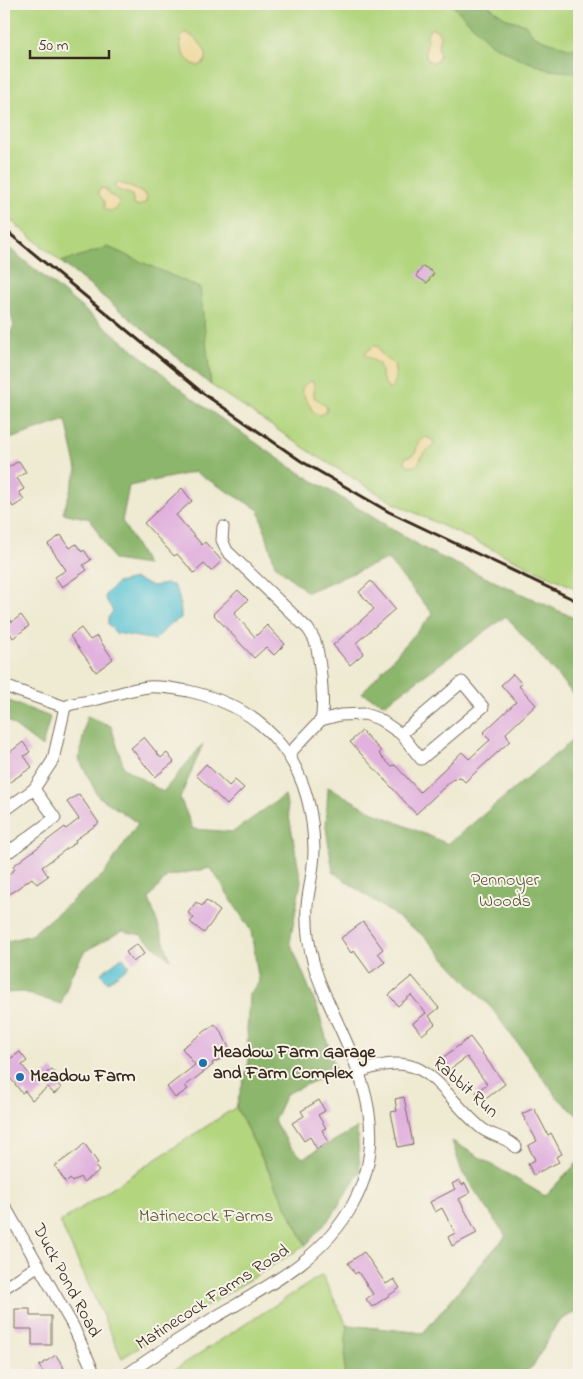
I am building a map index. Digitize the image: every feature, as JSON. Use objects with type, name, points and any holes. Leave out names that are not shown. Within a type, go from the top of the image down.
[{"type":"street","points":[[223,527],[222,540],[226,551],[308,629],[314,639],[324,710],[321,720],[289,754]]},
{"type":"street","points":[[321,720],[340,715],[365,714],[379,719],[400,734],[421,759],[483,707],[462,682],[400,734]]},
{"type":"street","points":[[4,686],[65,707],[53,760],[34,789],[4,811]]},
{"type":"street","name":"Matinecock Farms Road","points":[[65,707],[71,704],[148,687],[172,688],[206,695],[235,706],[254,718],[289,754],[302,781],[313,829],[314,853],[307,908],[307,929],[313,960],[319,981],[360,1072],[368,1105],[370,1159],[367,1173],[353,1204],[335,1230],[302,1264],[276,1282],[197,1328],[126,1375]]},
{"type":"street","points":[[4,842],[10,851],[55,818],[34,789]]},
{"type":"street","name":"Rabbit Run","points":[[360,1072],[375,1066],[391,1064],[405,1064],[418,1068],[444,1088],[483,1130],[507,1140],[516,1147]]},
{"type":"street","name":"Duck Pond Road","points":[[4,1205],[73,1326],[95,1375]]},
{"type":"street","points":[[4,1288],[39,1265]]},
{"type":"green space","points":[[4,4],[579,4],[579,590],[394,503],[315,455],[211,385],[4,215]]},
{"type":"green space","points":[[451,4],[486,4],[507,19],[525,24],[533,35],[541,39],[568,48],[579,49],[579,73],[550,70],[523,60],[491,44]]},
{"type":"green space","points":[[4,244],[196,401],[289,466],[430,552],[579,620],[579,701],[506,616],[385,704],[362,693],[433,614],[387,559],[307,592],[275,565],[259,510],[195,472],[129,486],[122,521],[147,565],[114,560],[90,519],[63,513],[77,470],[66,420],[4,441],[4,344],[14,326],[4,288]]},
{"type":"green space","points":[[108,247],[200,288],[211,385],[61,262]]},
{"type":"green space","points":[[4,699],[50,717],[42,747],[8,721],[4,723]]},
{"type":"green space","points":[[87,716],[111,726],[124,768],[163,792],[203,744],[180,798],[193,829],[233,832],[285,795],[301,881],[290,942],[317,1007],[336,1071],[286,1094],[274,1121],[290,1146],[303,1158],[357,1128],[360,1172],[331,1217],[306,1245],[236,1107],[249,1062],[247,1030],[249,994],[259,982],[251,931],[211,868],[167,876],[149,899],[170,959],[141,935],[122,931],[85,951],[71,975],[61,1004],[23,992],[4,993],[4,942],[31,935],[104,874],[138,823],[98,796],[79,759]]},
{"type":"green space","name":"Pennoyer Woods","points":[[579,735],[579,1117],[558,1098],[492,1009],[423,935],[333,872],[326,827],[328,787],[375,813],[448,844]]},
{"type":"green space","name":"Matinecock Farms","points":[[236,1107],[306,1245],[122,1358],[60,1222]]},
{"type":"green space","points":[[452,1141],[545,1196],[579,1161],[579,1311],[558,1321],[533,1366],[521,1375],[344,1375],[347,1325],[423,1333],[506,1236],[462,1172]]},
{"type":"green space","points":[[579,1161],[579,1311],[558,1321],[533,1366],[521,1375],[166,1375],[322,1275],[347,1325],[423,1333],[492,1251]]},
{"type":"sand","points":[[431,28],[437,30],[440,35],[438,47],[440,56],[436,62],[432,63],[427,59],[425,52],[427,34]]},
{"type":"sand","points":[[185,32],[200,43],[206,53],[204,62],[198,66],[190,61],[182,51],[180,38]]},
{"type":"sand","points":[[117,182],[145,194],[147,199],[145,203],[138,206],[134,205],[132,195],[115,188],[114,185]]},
{"type":"sand","points":[[101,188],[106,189],[109,195],[115,197],[118,201],[119,205],[115,210],[108,211],[104,208],[104,201],[98,193]]},
{"type":"sand","points":[[374,346],[378,346],[382,355],[394,364],[395,382],[389,390],[383,380],[379,364],[365,355]]},
{"type":"sand","points":[[312,381],[314,397],[327,407],[326,412],[320,415],[314,413],[302,392],[302,388]]},
{"type":"sand","points":[[426,437],[433,440],[434,446],[424,453],[417,465],[408,466],[405,458],[415,454],[418,443]]},
{"type":"water","points":[[135,579],[152,586],[173,585],[179,596],[181,618],[170,624],[155,640],[116,633],[108,624],[108,618],[113,611],[105,598],[106,594],[117,583]]},
{"type":"water","points":[[122,957],[129,966],[108,982],[101,973]]},
{"type":"building","points":[[423,266],[434,273],[427,283],[416,276]]},
{"type":"building","points":[[19,461],[26,472],[17,478],[24,489],[19,492],[24,500],[13,507],[4,493],[4,470]]},
{"type":"building","points":[[182,488],[192,501],[176,515],[202,545],[205,542],[222,561],[211,571],[204,564],[194,573],[177,554],[174,556],[144,523]]},
{"type":"building","points":[[61,535],[70,548],[76,544],[82,552],[84,550],[91,560],[83,565],[87,570],[62,587],[55,577],[66,570],[48,544]]},
{"type":"building","points":[[371,581],[395,609],[356,643],[364,653],[350,665],[333,645],[374,609],[359,592]]},
{"type":"building","points":[[238,590],[248,600],[234,613],[255,637],[267,625],[285,644],[274,655],[266,647],[254,658],[213,614]]},
{"type":"building","points":[[4,610],[12,622],[21,615],[29,626],[13,638],[9,631],[4,635]]},
{"type":"building","points":[[81,628],[90,640],[97,636],[113,659],[96,672],[70,636]]},
{"type":"building","points":[[513,674],[522,684],[519,686],[536,705],[506,733],[510,741],[465,782],[460,777],[452,780],[416,814],[350,742],[362,731],[381,751],[379,754],[391,766],[395,765],[420,792],[462,752],[469,759],[490,740],[483,733],[516,702],[501,685]]},
{"type":"building","points":[[144,737],[161,758],[167,753],[174,762],[155,777],[131,748]]},
{"type":"building","points":[[23,742],[30,752],[24,756],[32,767],[4,786],[4,757]]},
{"type":"building","points":[[206,764],[229,786],[235,780],[244,788],[227,805],[196,775]]},
{"type":"building","points":[[79,794],[99,823],[42,867],[48,876],[37,884],[32,878],[4,898],[4,878],[15,869],[13,866],[65,827],[66,829],[79,819],[67,802]]},
{"type":"building","points":[[206,900],[220,911],[204,933],[190,922],[194,918],[188,913],[196,902],[202,906]]},
{"type":"building","points":[[363,922],[383,949],[378,953],[385,962],[370,973],[354,951],[351,953],[341,938]]},
{"type":"building","points":[[137,944],[144,954],[133,962],[126,952]]},
{"type":"building","points":[[412,976],[439,1008],[429,1016],[435,1024],[422,1035],[413,1023],[426,1013],[411,995],[398,1006],[389,995]]},
{"type":"building","name":"Meadow Farm Garage and Farm Complex","points":[[215,1024],[222,1033],[232,1054],[212,1063],[213,1065],[185,1086],[188,1089],[175,1098],[167,1087],[195,1065],[182,1048]]},
{"type":"building","points":[[470,1037],[505,1084],[483,1101],[476,1092],[487,1084],[467,1057],[449,1070],[441,1059]]},
{"type":"building","name":"Meadow Farm","points":[[20,1052],[27,1061],[22,1065],[35,1082],[52,1069],[59,1078],[56,1081],[61,1088],[54,1094],[48,1087],[32,1100],[25,1091],[22,1093],[8,1075],[10,1073],[4,1065],[4,1063]]},
{"type":"building","points":[[404,1097],[413,1144],[398,1147],[391,1112],[397,1111],[395,1099]]},
{"type":"building","points":[[319,1100],[325,1111],[318,1115],[326,1128],[322,1130],[329,1142],[317,1149],[310,1137],[304,1141],[292,1123],[304,1116],[301,1111]]},
{"type":"building","points":[[534,1108],[548,1135],[551,1133],[562,1154],[556,1157],[559,1162],[533,1175],[528,1164],[535,1160],[528,1146],[537,1141],[522,1114]]},
{"type":"building","points":[[84,1143],[98,1163],[94,1165],[99,1171],[83,1182],[80,1177],[72,1182],[70,1179],[66,1183],[55,1166]]},
{"type":"building","points":[[459,1180],[462,1185],[465,1183],[470,1193],[459,1199],[477,1233],[452,1246],[448,1237],[455,1233],[442,1208],[435,1212],[430,1202],[455,1189],[452,1184]]},
{"type":"building","points":[[364,1252],[386,1284],[394,1279],[400,1288],[372,1307],[366,1299],[373,1294],[358,1272],[355,1274],[348,1263]]},
{"type":"building","points":[[15,1309],[30,1309],[30,1316],[51,1316],[51,1345],[32,1345],[32,1329],[15,1329]]},
{"type":"building","points":[[56,1355],[64,1368],[60,1370],[63,1375],[45,1375],[39,1366]]},
{"type":"railway","points":[[4,229],[204,394],[301,461],[389,512],[579,602]]},
{"type":"place","name":"Meadow Farm Garage and Farm Complex","points":[[203,1063]]},
{"type":"place","name":"Meadow Farm","points":[[20,1077]]}]
